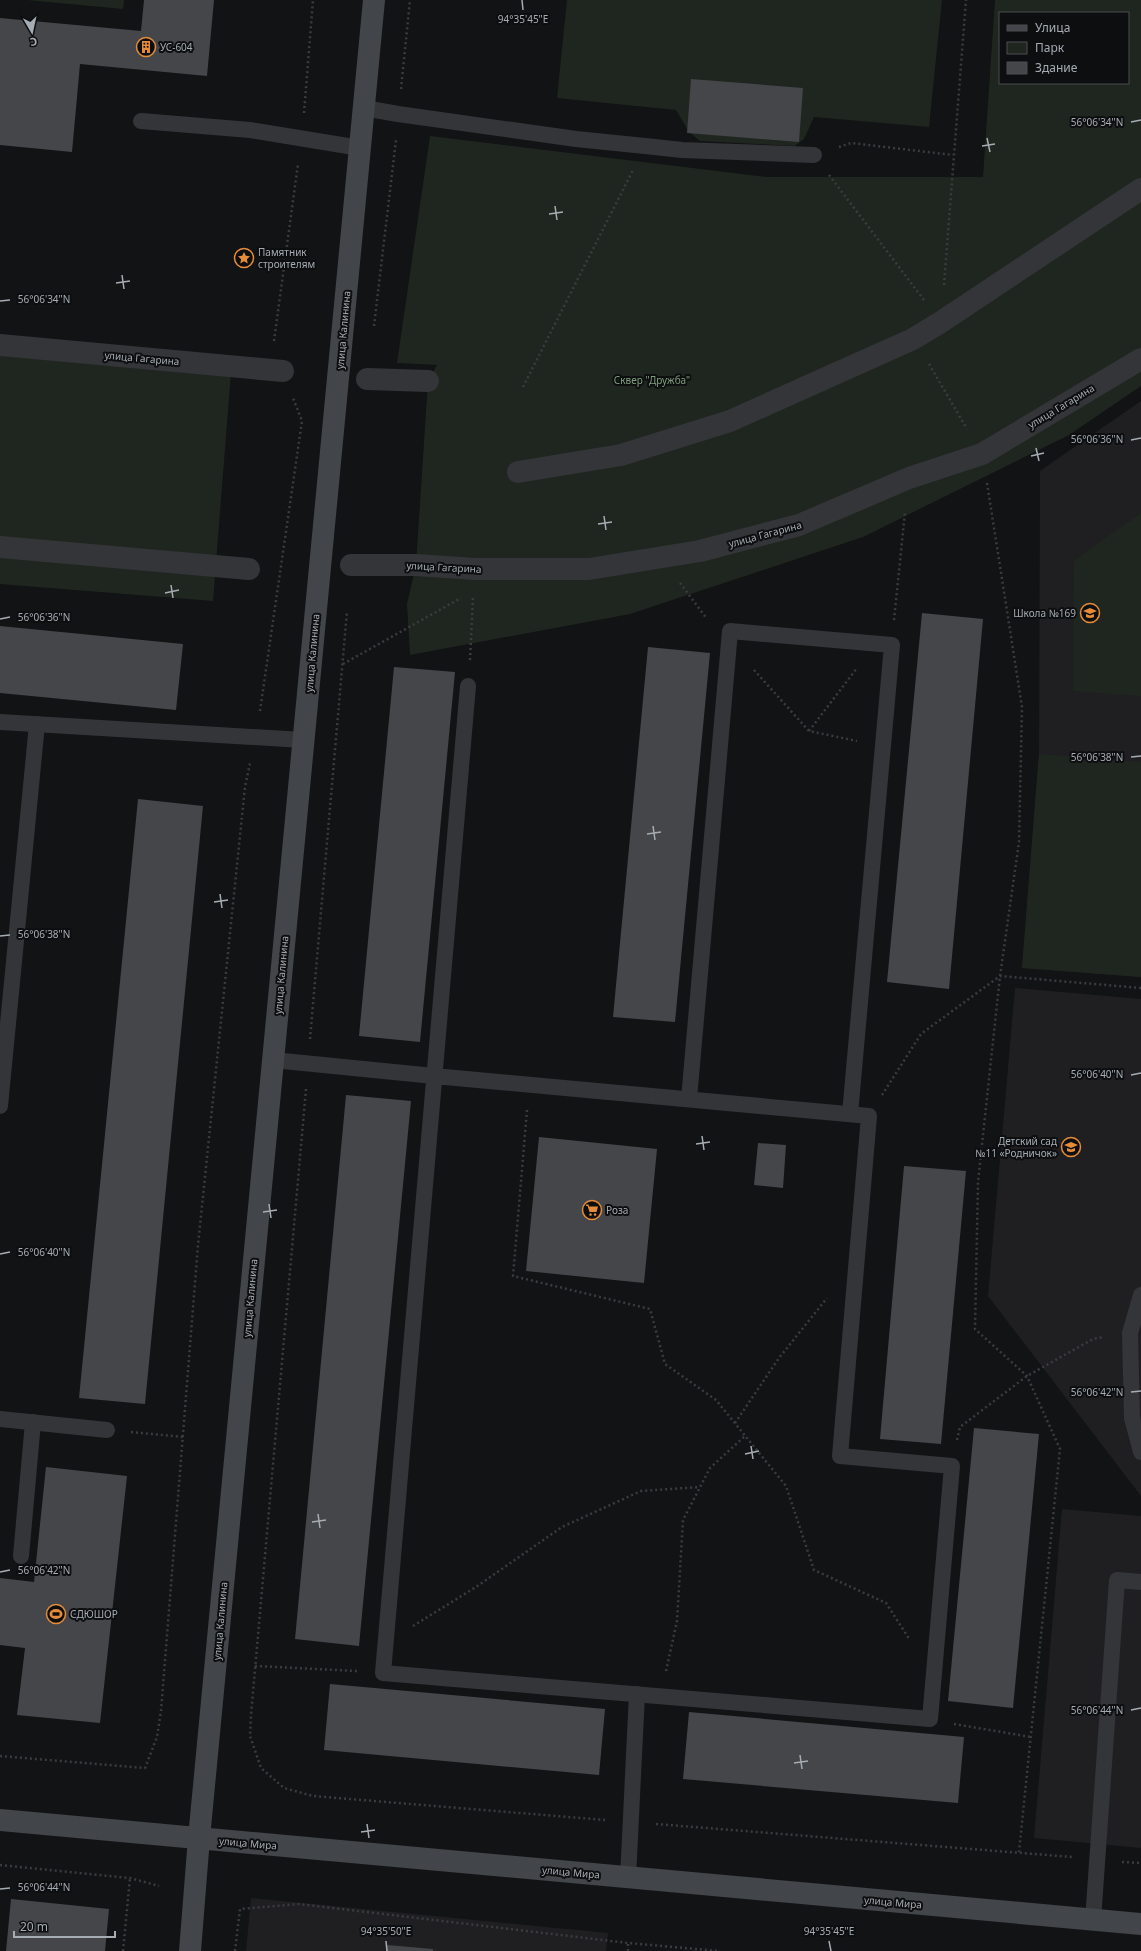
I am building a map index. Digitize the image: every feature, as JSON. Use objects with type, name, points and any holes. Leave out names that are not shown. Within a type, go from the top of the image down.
[{"type":"street","name":"улица Калинина","points":[[190,1951],[199,1838],[374,0]]},
{"type":"street","points":[[518,472],[621,455],[730,421],[913,339],[1141,189]]},
{"type":"street","name":"улица Гагарина","points":[[0,345],[283,371]]},
{"type":"street","name":"улица Гагарина","points":[[351,565],[416,565],[475,569],[589,570],[700,551],[799,525],[909,478],[982,454],[1141,359]]},
{"type":"street","points":[[367,379],[428,381]]},
{"type":"street","points":[[0,547],[249,569]]},
{"type":"street","name":"улица Мира","points":[[0,1820],[1141,1924]]},
{"type":"lane","points":[[364,108],[568,138],[682,150],[814,155]]},
{"type":"lane","points":[[141,121],[250,130],[360,148]]},
{"type":"lane","points":[[689,1099],[730,631],[892,645],[850,1114]]},
{"type":"lane","points":[[273,1060],[434,1076],[869,1116],[840,1456],[952,1466],[930,1719],[383,1673],[386,1643],[434,1076],[468,686]]},
{"type":"lane","points":[[0,722],[304,740]]},
{"type":"lane","points":[[0,1106],[37,724]]},
{"type":"lane","points":[[1141,1295],[1130,1333],[1132,1418],[1141,1452]]},
{"type":"lane","points":[[0,1419],[107,1430]]},
{"type":"lane","points":[[21,1556],[33,1422]]},
{"type":"lane","points":[[1093,1920],[1117,1580],[1141,1582]]},
{"type":"lane","points":[[628,1878],[637,1694]]},
{"type":"path","points":[[0,1756],[145,1768],[157,1737],[198,1245],[245,787],[255,737],[302,421],[273,349],[301,138],[313,0]]},
{"type":"path","points":[[941,322],[966,0]]},
{"type":"path","points":[[941,322],[814,155],[851,143],[953,155]]},
{"type":"path","points":[[523,387],[645,146]]},
{"type":"path","points":[[913,339],[982,454],[1022,707],[1018,842],[1000,976],[978,1182],[975,1329],[1027,1376],[1060,1449],[1019,1852]]},
{"type":"path","points":[[809,731],[863,660],[892,645],[909,478]]},
{"type":"path","points":[[660,558],[711,623],[809,731],[883,746]]},
{"type":"path","points":[[468,686],[475,569]]},
{"type":"path","points":[[343,665],[420,620],[474,592]]},
{"type":"path","points":[[869,1116],[921,1034],[1000,976],[1141,988]]},
{"type":"path","points":[[530,1085],[513,1276],[650,1309],[665,1364],[716,1400],[786,1486],[814,1570],[886,1603],[934,1677]]},
{"type":"path","points":[[735,1423],[788,1345],[828,1297],[856,1273]]},
{"type":"path","points":[[952,1466],[960,1427],[1027,1376],[1093,1339],[1130,1333]]},
{"type":"path","points":[[107,1430],[183,1436]]},
{"type":"path","points":[[660,1696],[677,1621],[683,1520],[710,1468],[745,1436]]},
{"type":"path","points":[[386,1643],[476,1587],[562,1527],[641,1491],[700,1487]]},
{"type":"path","points":[[255,1666],[383,1673]]},
{"type":"path","points":[[930,1719],[1031,1737]]},
{"type":"path","points":[[0,1865],[130,1878],[159,1886]]},
{"type":"path","points":[[123,1951],[130,1878]]},
{"type":"path","points":[[235,1951],[240,1909],[299,1904],[628,1943],[719,1951]]},
{"type":"path","points":[[628,1943],[628,1951]]},
{"type":"shaded area","name":"Школа №169","points":[[1141,401],[1141,977],[1022,968],[1039,754],[1040,471]]},
{"type":"shaded area","name":"Детский сад №11 «Родничок»","points":[[1015,988],[1141,999],[1141,1496],[988,1296]]},
{"type":"shaded area","points":[[1062,1509],[1141,1516],[1141,1848],[1034,1838]]},
{"type":"shaded area","points":[[251,1898],[608,1933],[606,1951],[246,1951]]},
{"type":"green space","points":[[27,0],[124,0],[123,9]]},
{"type":"green space","points":[[567,0],[942,0],[929,127],[814,117],[804,139],[795,146],[700,141],[689,132],[676,110],[557,98]]},
{"type":"green space","name":"Сквер \"Дружба\"","points":[[995,0],[1141,0],[1141,386],[1069,435],[863,537],[630,614],[410,655],[407,604],[416,565],[428,381],[437,365],[397,363],[430,136],[767,177],[983,177]]},
{"type":"green space","points":[[0,354],[231,372],[213,601],[0,584]]},
{"type":"green space","points":[[1141,513],[1141,696],[1073,691],[1074,561]]},
{"type":"green space","points":[[1039,754],[1141,762],[1141,977],[1022,968]]},
{"type":"building","points":[[144,0],[214,0],[207,76],[80,64],[72,152],[0,145],[0,18],[141,31]]},
{"type":"building","points":[[691,79],[803,88],[799,142],[687,133]]},
{"type":"building","points":[[922,613],[983,619],[949,989],[887,982]]},
{"type":"building","points":[[0,626],[183,644],[176,710],[0,693]]},
{"type":"building","points":[[648,647],[710,653],[675,1022],[613,1017]]},
{"type":"building","points":[[394,667],[455,672],[420,1042],[359,1036]]},
{"type":"building","points":[[138,799],[203,806],[145,1404],[79,1398]]},
{"type":"building","points":[[346,1095],[411,1101],[359,1646],[295,1639]]},
{"type":"building","name":"Роза","points":[[539,1137],[657,1149],[644,1283],[526,1271]]},
{"type":"building","points":[[758,1143],[786,1145],[783,1188],[754,1185]]},
{"type":"building","points":[[904,1166],[966,1171],[941,1444],[880,1439]]},
{"type":"building","points":[[974,1428],[1039,1434],[1013,1708],[948,1701]]},
{"type":"building","name":"СДЮШОР","points":[[46,1467],[127,1476],[100,1723],[17,1715],[25,1648],[0,1645],[0,1578],[34,1582]]},
{"type":"building","points":[[330,1684],[605,1709],[599,1775],[324,1750]]},
{"type":"building","points":[[689,1712],[964,1737],[958,1803],[683,1779]]},
{"type":"building","points":[[11,1899],[109,1909],[105,1951],[6,1951]]},
{"type":"building","points":[[387,1945],[433,1949],[433,1951],[386,1951]]},
{"type":"place","name":"УС-604","points":[[146,47]]},
{"type":"place","name":"Памятник строителям","points":[[244,258]]},
{"type":"place","name":"Школа №169","points":[[1090,613]]},
{"type":"place","name":"Детский сад №11 «Родничок»","points":[[1071,1147]]},
{"type":"place","name":"Роза","points":[[592,1210]]},
{"type":"place","name":"СДЮШОР","points":[[56,1614]]}]
